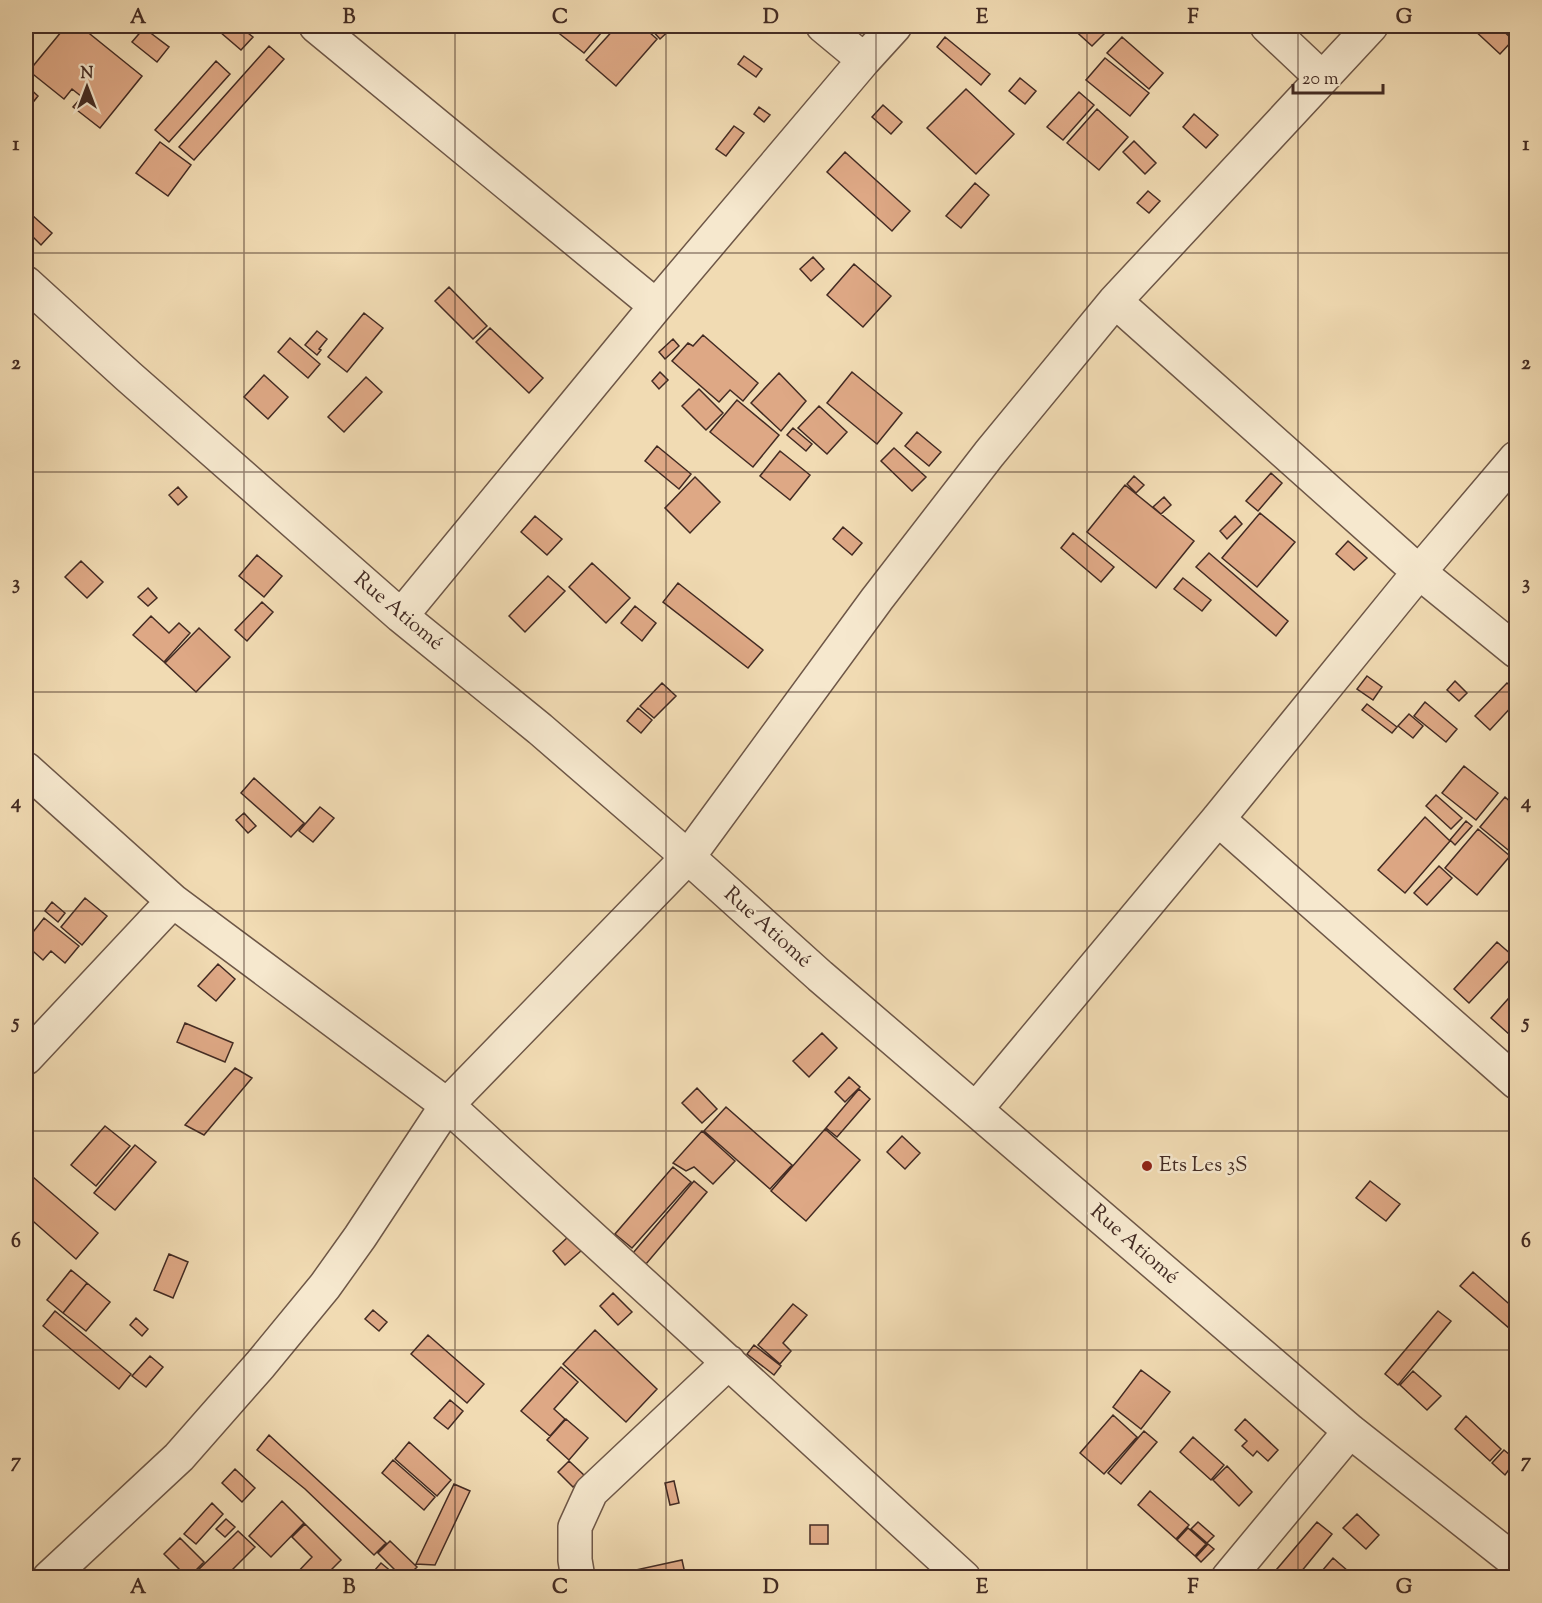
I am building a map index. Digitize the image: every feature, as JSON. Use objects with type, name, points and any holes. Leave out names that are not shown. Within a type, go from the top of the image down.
[{"type":"street","points":[[316,26],[656,306]]},
{"type":"street","points":[[823,26],[864,60]]},
{"type":"street","points":[[401,616],[656,306],[895,26]]},
{"type":"street","points":[[1267,26],[1321,77]]},
{"type":"street","points":[[49,1578],[178,1457],[260,1365],[325,1286],[447,1105],[688,857],[877,598],[989,454],[1115,301],[1321,77],[1371,26]]},
{"type":"street","name":"Rue Atiomé","points":[[26,283],[128,376],[401,616],[540,729],[688,857],[820,976],[1350,1431],[1516,1562]]},
{"type":"street","points":[[1115,301],[1419,572],[1516,651]]},
{"type":"street","points":[[975,1109],[1516,458]]},
{"type":"street","points":[[26,769],[173,901],[447,1105],[964,1578]]},
{"type":"street","points":[[1218,819],[1516,1082]]},
{"type":"street","points":[[26,1058],[173,901]]},
{"type":"street","points":[[578,1578],[574,1560],[574,1527],[591,1492],[729,1362]]},
{"type":"street","points":[[1228,1578],[1350,1431]]},
{"type":"building","points":[[66,26],[80,26],[142,76],[100,128],[73,107],[82,97],[72,89],[64,99],[29,71]]},
{"type":"building","points":[[213,26],[239,26],[253,37],[241,50]]},
{"type":"building","points":[[552,26],[607,26],[584,53]]},
{"type":"building","points":[[617,26],[642,26],[657,39],[616,86],[586,60]]},
{"type":"building","points":[[652,26],[674,26],[660,39],[650,28]]},
{"type":"building","points":[[1070,26],[1112,26],[1092,46]]},
{"type":"building","points":[[1474,26],[1498,26],[1513,40],[1500,54],[1472,28]]},
{"type":"building","points":[[144,28],[169,47],[157,62],[132,42]]},
{"type":"building","points":[[945,37],[990,74],[981,85],[937,47]]},
{"type":"building","points":[[1122,37],[1163,73],[1149,89],[1107,53]]},
{"type":"building","points":[[269,46],[284,59],[194,160],[179,147]]},
{"type":"building","points":[[744,56],[762,69],[756,77],[738,64]]},
{"type":"building","points":[[1105,58],[1149,93],[1130,116],[1086,80]]},
{"type":"building","points":[[216,61],[230,74],[169,142],[155,130]]},
{"type":"building","points":[[1020,78],[1036,91],[1025,104],[1009,91]]},
{"type":"building","points":[[26,85],[38,96],[26,111]]},
{"type":"building","points":[[966,89],[1014,134],[976,174],[927,128]]},
{"type":"building","points":[[1079,92],[1094,105],[1063,140],[1047,127]]},
{"type":"building","points":[[883,105],[902,122],[891,134],[872,117]]},
{"type":"building","points":[[759,107],[770,115],[764,122],[754,114]]},
{"type":"building","points":[[1097,109],[1128,137],[1099,170],[1067,143]]},
{"type":"building","points":[[1194,114],[1218,135],[1206,148],[1183,127]]},
{"type":"building","points":[[734,126],[744,133],[726,156],[716,149]]},
{"type":"building","points":[[1134,141],[1156,163],[1145,174],[1123,152]]},
{"type":"building","points":[[160,142],[191,165],[168,196],[136,173]]},
{"type":"building","points":[[845,152],[910,211],[892,231],[827,172]]},
{"type":"building","points":[[975,183],[989,195],[961,228],[946,216]]},
{"type":"building","points":[[1148,191],[1160,201],[1149,213],[1137,203]]},
{"type":"building","points":[[32,215],[52,233],[41,245],[26,230],[26,222]]},
{"type":"building","points":[[813,257],[824,269],[811,281],[800,269]]},
{"type":"building","points":[[854,264],[891,296],[863,327],[827,295]]},
{"type":"building","points":[[449,287],[487,326],[473,339],[435,301]]},
{"type":"building","points":[[364,313],[383,328],[347,372],[328,357]]},
{"type":"building","points":[[490,328],[543,378],[529,393],[476,342]]},
{"type":"building","points":[[317,331],[327,339],[317,355],[305,345]]},
{"type":"building","points":[[703,335],[758,383],[743,401],[730,390],[719,402],[672,361],[688,343],[693,346]]},
{"type":"building","points":[[290,338],[320,364],[308,378],[278,352]]},
{"type":"building","points":[[673,339],[679,346],[665,359],[659,352]]},
{"type":"building","points":[[660,372],[668,380],[659,389],[652,381]]},
{"type":"building","points":[[852,372],[902,413],[877,444],[827,403]]},
{"type":"building","points":[[779,373],[806,401],[781,431],[751,403]]},
{"type":"building","points":[[264,375],[288,397],[268,419],[244,397]]},
{"type":"building","points":[[366,377],[382,392],[344,432],[328,417]]},
{"type":"building","points":[[699,389],[723,413],[706,430],[682,406]]},
{"type":"building","points":[[737,400],[779,435],[753,467],[710,432]]},
{"type":"building","points":[[819,406],[847,432],[827,454],[798,428]]},
{"type":"building","points":[[793,428],[812,444],[806,451],[787,435]]},
{"type":"building","points":[[917,432],[941,452],[929,466],[905,446]]},
{"type":"building","points":[[657,446],[691,474],[679,489],[645,461]]},
{"type":"building","points":[[894,448],[926,477],[912,491],[881,461]]},
{"type":"building","points":[[780,451],[810,475],[790,500],[760,476]]},
{"type":"building","points":[[1271,473],[1282,483],[1258,511],[1246,501]]},
{"type":"building","points":[[1134,476],[1144,485],[1136,493],[1127,484]]},
{"type":"building","points":[[695,477],[720,502],[690,533],[665,508]]},
{"type":"building","points":[[1125,485],[1194,541],[1156,588],[1087,532]]},
{"type":"building","points":[[178,487],[187,497],[178,505],[169,495]]},
{"type":"building","points":[[1164,497],[1171,505],[1161,514],[1153,507]]},
{"type":"building","points":[[1260,513],[1295,542],[1257,587],[1222,558]]},
{"type":"building","points":[[535,516],[562,539],[547,555],[521,532]]},
{"type":"building","points":[[1235,516],[1242,524],[1227,539],[1220,531]]},
{"type":"building","points":[[843,527],[862,543],[852,555],[833,539]]},
{"type":"building","points":[[1073,533],[1114,567],[1101,582],[1061,548]]},
{"type":"building","points":[[1348,541],[1367,558],[1354,570],[1336,554]]},
{"type":"building","points":[[1209,553],[1288,621],[1276,636],[1196,567]]},
{"type":"building","points":[[257,555],[282,576],[264,597],[239,576]]},
{"type":"building","points":[[81,561],[103,582],[87,598],[65,577]]},
{"type":"building","points":[[592,563],[630,598],[606,623],[569,587]]},
{"type":"building","points":[[548,576],[565,591],[525,632],[509,616]]},
{"type":"building","points":[[1183,578],[1211,600],[1202,611],[1174,589]]},
{"type":"building","points":[[678,583],[763,650],[748,668],[663,602]]},
{"type":"building","points":[[148,588],[157,598],[148,606],[138,597]]},
{"type":"building","points":[[262,602],[273,612],[247,641],[235,630]]},
{"type":"building","points":[[635,606],[656,623],[642,641],[621,623]]},
{"type":"building","points":[[151,616],[169,633],[179,623],[190,633],[164,662],[133,635]]},
{"type":"building","points":[[199,628],[230,657],[196,692],[165,663]]},
{"type":"building","points":[[1367,676],[1382,687],[1373,700],[1357,689]]},
{"type":"building","points":[[1455,681],[1467,693],[1459,701],[1447,690]]},
{"type":"building","points":[[662,683],[676,696],[654,718],[640,706]]},
{"type":"building","points":[[1507,683],[1516,691],[1516,702],[1490,730],[1475,716]]},
{"type":"building","points":[[1425,702],[1457,729],[1446,742],[1414,716]]},
{"type":"building","points":[[1367,704],[1397,727],[1392,733],[1362,710]]},
{"type":"building","points":[[638,708],[652,720],[641,733],[627,721]]},
{"type":"building","points":[[1409,714],[1423,726],[1413,738],[1398,726]]},
{"type":"building","points":[[1464,766],[1498,793],[1476,820],[1442,793]]},
{"type":"building","points":[[254,778],[304,823],[291,837],[241,793]]},
{"type":"building","points":[[1436,795],[1462,818],[1451,829],[1426,806]]},
{"type":"building","points":[[1505,797],[1516,807],[1516,850],[1513,854],[1480,827]]},
{"type":"building","points":[[320,807],[334,818],[313,842],[299,831]]},
{"type":"building","points":[[244,813],[256,826],[248,833],[236,820]]},
{"type":"building","points":[[1425,817],[1450,841],[1405,893],[1378,870]]},
{"type":"building","points":[[1466,821],[1472,826],[1455,845],[1450,840]]},
{"type":"building","points":[[1478,829],[1510,856],[1477,895],[1445,868]]},
{"type":"building","points":[[1439,866],[1452,878],[1427,905],[1414,893]]},
{"type":"building","points":[[85,898],[107,916],[82,945],[61,927]]},
{"type":"building","points":[[52,902],[65,913],[58,922],[45,911]]},
{"type":"building","points":[[44,918],[79,946],[65,963],[51,951],[43,960],[26,945],[26,941]]},
{"type":"building","points":[[1497,942],[1513,956],[1469,1003],[1454,989]]},
{"type":"building","points":[[218,964],[235,979],[216,1001],[198,986]]},
{"type":"building","points":[[1516,990],[1516,1028],[1510,1035],[1491,1018]]},
{"type":"building","points":[[185,1023],[233,1043],[225,1062],[177,1042]]},
{"type":"building","points":[[822,1033],[837,1048],[809,1077],[793,1061]]},
{"type":"building","points":[[235,1068],[252,1078],[204,1135],[185,1125]]},
{"type":"building","points":[[849,1077],[860,1087],[845,1102],[835,1092]]},
{"type":"building","points":[[697,1088],[717,1109],[702,1123],[682,1103]]},
{"type":"building","points":[[859,1089],[870,1099],[837,1137],[826,1128]]},
{"type":"building","points":[[726,1107],[792,1165],[770,1189],[704,1131]]},
{"type":"building","points":[[105,1126],[130,1146],[96,1186],[71,1165]]},
{"type":"building","points":[[825,1129],[860,1160],[806,1221],[771,1191]]},
{"type":"building","points":[[702,1131],[735,1161],[713,1184],[694,1167],[686,1171],[673,1163]]},
{"type":"building","points":[[902,1136],[920,1153],[905,1169],[887,1152]]},
{"type":"building","points":[[135,1145],[156,1162],[115,1210],[94,1193]]},
{"type":"building","points":[[673,1167],[691,1182],[632,1248],[615,1234]]},
{"type":"building","points":[[26,1171],[98,1233],[76,1259],[26,1215]]},
{"type":"building","points":[[694,1181],[707,1192],[646,1264],[633,1253]]},
{"type":"building","points":[[1370,1181],[1400,1204],[1386,1221],[1356,1198]]},
{"type":"building","points":[[569,1236],[582,1250],[565,1265],[553,1251]]},
{"type":"building","points":[[169,1254],[188,1262],[173,1298],[154,1290]]},
{"type":"building","points":[[71,1270],[87,1283],[63,1313],[47,1300]]},
{"type":"building","points":[[1473,1272],[1516,1310],[1516,1334],[1460,1286]]},
{"type":"building","points":[[87,1283],[110,1302],[86,1331],[63,1313]]},
{"type":"building","points":[[613,1293],[632,1312],[618,1325],[600,1306]]},
{"type":"building","points":[[793,1304],[807,1315],[783,1343],[791,1351],[780,1364],[758,1345]]},
{"type":"building","points":[[373,1310],[387,1322],[379,1331],[365,1319]]},
{"type":"building","points":[[55,1311],[131,1374],[119,1389],[43,1326]]},
{"type":"building","points":[[1438,1311],[1451,1321],[1398,1385],[1385,1374]]},
{"type":"building","points":[[136,1318],[148,1329],[142,1336],[130,1325]]},
{"type":"building","points":[[595,1330],[657,1389],[626,1422],[563,1364]]},
{"type":"building","points":[[428,1335],[484,1384],[467,1403],[411,1354]]},
{"type":"building","points":[[754,1345],[781,1366],[774,1375],[747,1354]]},
{"type":"building","points":[[150,1356],[163,1367],[146,1387],[132,1376]]},
{"type":"building","points":[[561,1367],[578,1382],[554,1409],[565,1419],[550,1436],[521,1411]]},
{"type":"building","points":[[1141,1370],[1170,1392],[1141,1429],[1113,1407]]},
{"type":"building","points":[[1413,1371],[1441,1396],[1427,1410],[1400,1385]]},
{"type":"building","points":[[450,1400],[463,1411],[448,1429],[434,1418]]},
{"type":"building","points":[[1113,1415],[1137,1437],[1104,1474],[1080,1453]]},
{"type":"building","points":[[1466,1416],[1501,1449],[1490,1461],[1455,1429]]},
{"type":"building","points":[[566,1419],[588,1438],[569,1460],[547,1440]]},
{"type":"building","points":[[1245,1419],[1278,1450],[1268,1461],[1257,1451],[1253,1456],[1242,1446],[1247,1441],[1235,1430]]},
{"type":"building","points":[[1144,1431],[1157,1442],[1121,1484],[1108,1473]]},
{"type":"building","points":[[269,1435],[386,1543],[374,1555],[305,1489],[257,1450]]},
{"type":"building","points":[[1193,1437],[1224,1465],[1211,1480],[1180,1452]]},
{"type":"building","points":[[409,1442],[451,1480],[437,1496],[395,1459]]},
{"type":"building","points":[[1504,1450],[1516,1460],[1505,1475],[1492,1463]]},
{"type":"building","points":[[393,1460],[435,1497],[424,1510],[382,1473]]},
{"type":"building","points":[[569,1461],[585,1476],[573,1487],[558,1472]]},
{"type":"building","points":[[1227,1466],[1252,1492],[1239,1506],[1213,1480]]},
{"type":"building","points":[[235,1469],[255,1488],[242,1502],[222,1483]]},
{"type":"building","points":[[674,1481],[679,1503],[670,1505],[665,1483]]},
{"type":"building","points":[[454,1484],[470,1491],[435,1565],[416,1564]]},
{"type":"building","points":[[1150,1491],[1189,1525],[1176,1539],[1138,1505]]},
{"type":"building","points":[[282,1501],[304,1523],[271,1557],[249,1536]]},
{"type":"building","points":[[212,1503],[223,1514],[196,1544],[184,1534]]},
{"type":"building","points":[[1357,1514],[1379,1535],[1366,1549],[1343,1528]]},
{"type":"building","points":[[226,1519],[235,1527],[225,1537],[216,1529]]},
{"type":"building","points":[[1198,1522],[1214,1536],[1207,1543],[1191,1529]]},
{"type":"building","points":[[1317,1522],[1332,1534],[1296,1578],[1288,1578],[1277,1569]]},
{"type":"building","points":[[305,1524],[341,1560],[323,1578],[296,1578],[294,1576],[312,1557],[292,1537]]},
{"type":"building","points":[[810,1525],[828,1525],[828,1544],[810,1544]]},
{"type":"building","points":[[1188,1528],[1206,1544],[1195,1556],[1177,1540]]},
{"type":"building","points":[[238,1531],[255,1547],[224,1578],[191,1577]]},
{"type":"building","points":[[180,1538],[204,1562],[188,1578],[164,1554]]},
{"type":"building","points":[[390,1541],[417,1567],[406,1578],[403,1578],[378,1553]]},
{"type":"building","points":[[1208,1544],[1214,1549],[1201,1562],[1196,1557]]},
{"type":"building","points":[[1333,1558],[1356,1578],[1316,1578]]},
{"type":"building","points":[[682,1560],[686,1578],[632,1578],[631,1571]]},
{"type":"building","points":[[381,1563],[399,1578],[368,1578]]},
{"type":"place","name":"Ets Les 3S","points":[[1147,1166]]}]
